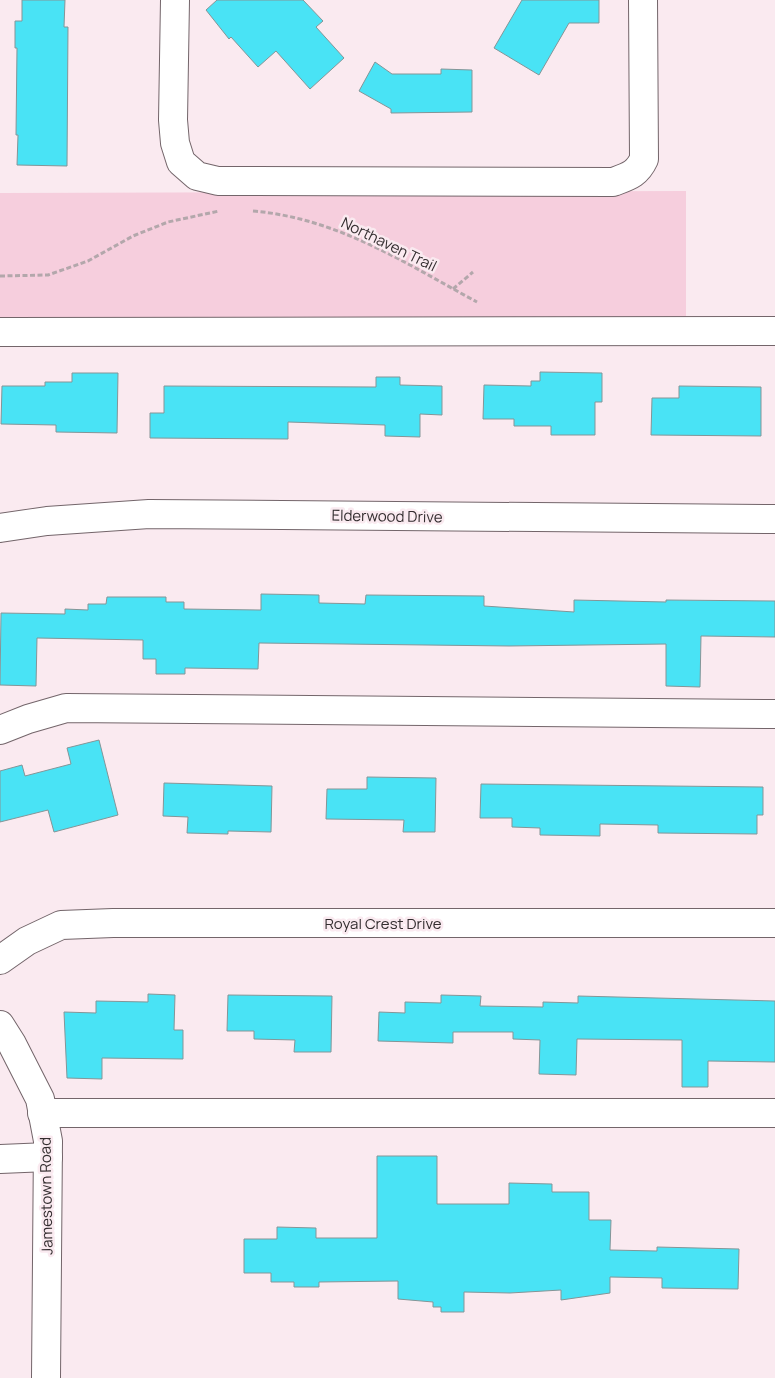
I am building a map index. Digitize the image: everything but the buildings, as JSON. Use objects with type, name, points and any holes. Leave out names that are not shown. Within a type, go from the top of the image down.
[{"type":"street","points":[[175,0],[173,120],[175,143],[182,162],[197,176],[218,181],[614,182],[639,170],[644,159],[644,0]]},
{"type":"street","points":[[0,332],[775,331]]},
{"type":"street","name":"Elderwood Drive","points":[[0,528],[47,521],[149,514],[775,520]]},
{"type":"street","points":[[0,730],[28,719],[66,708],[775,714]]},
{"type":"street","name":"Royal Crest Drive","points":[[0,960],[26,941],[61,926],[113,923],[775,923]]},
{"type":"street","name":"Jamestown Road","points":[[0,1025],[12,1044],[40,1099],[48,1141],[46,1378]]},
{"type":"street","points":[[42,1113],[775,1113]]},
{"type":"street","points":[[0,1159],[48,1157]]},
{"type":"path","points":[[0,276],[48,275],[88,261],[133,236],[168,222],[215,212],[224,212]]},
{"type":"path","name":"Northaven Trail","points":[[244,212],[288,216],[346,234],[485,307]]},
{"type":"path","points":[[453,289],[473,272]]},
{"type":"shaded area","points":[[686,191],[686,324],[0,325],[0,193]]}]
